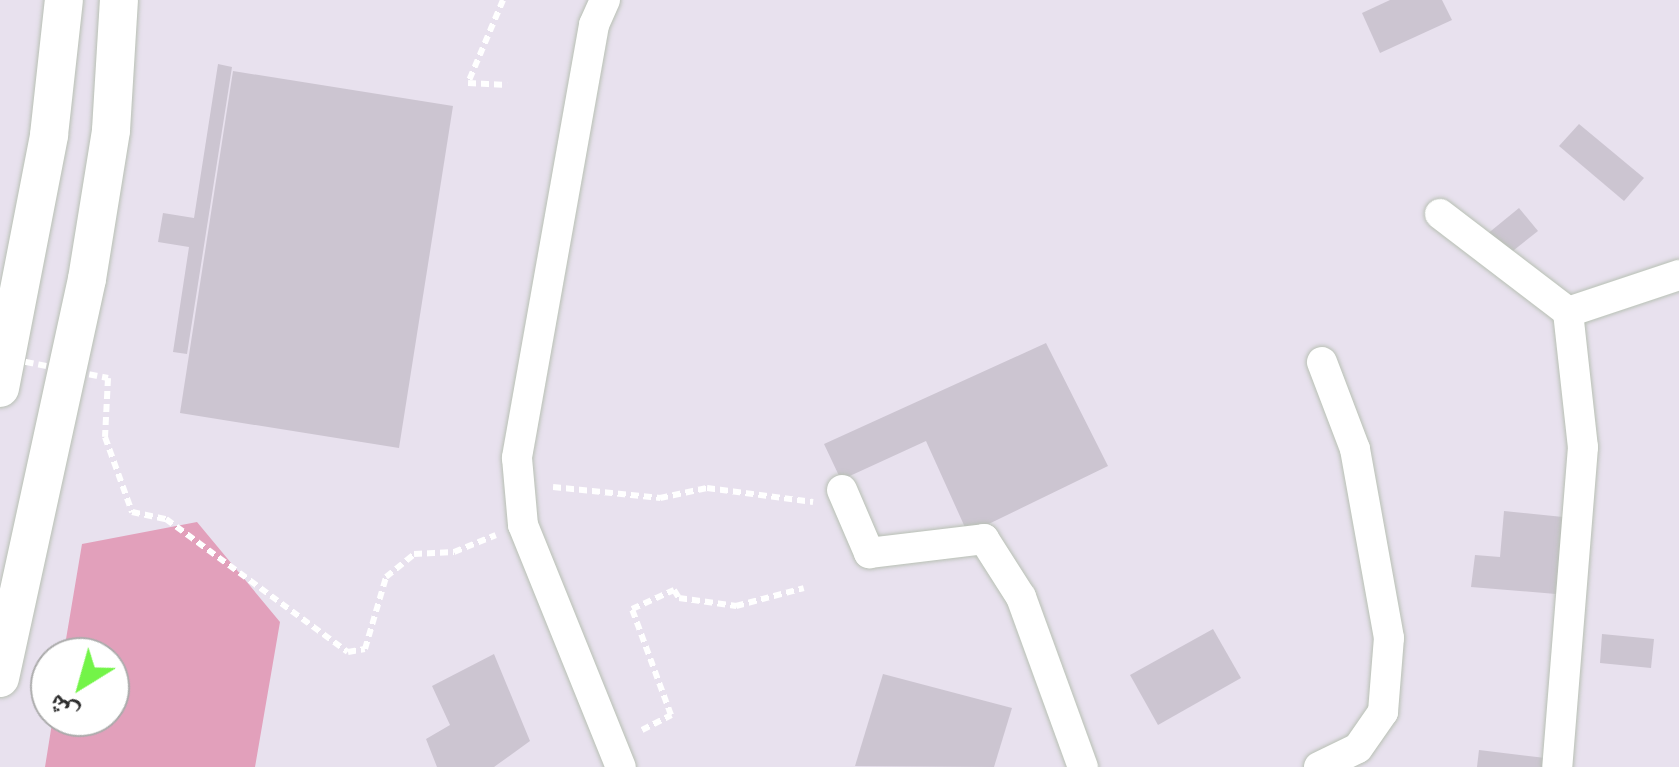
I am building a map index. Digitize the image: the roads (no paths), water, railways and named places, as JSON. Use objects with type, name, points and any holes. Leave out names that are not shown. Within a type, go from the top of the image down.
[{"type":"street","points":[[0,388],[49,135],[64,0]]},
{"type":"street","points":[[0,678],[87,279],[111,130],[120,0]]},
{"type":"street","points":[[605,0],[594,25],[516,458],[523,525],[621,767]]},
{"type":"street","points":[[1440,214],[1568,312],[1582,447],[1557,767]]},
{"type":"street","points":[[1568,312],[1679,275]]},
{"type":"street","points":[[1319,767],[1358,748],[1383,712],[1389,638],[1355,450],[1322,362]]},
{"type":"street","points":[[846,498],[869,553],[984,539],[1022,598],[1083,767]]}]
